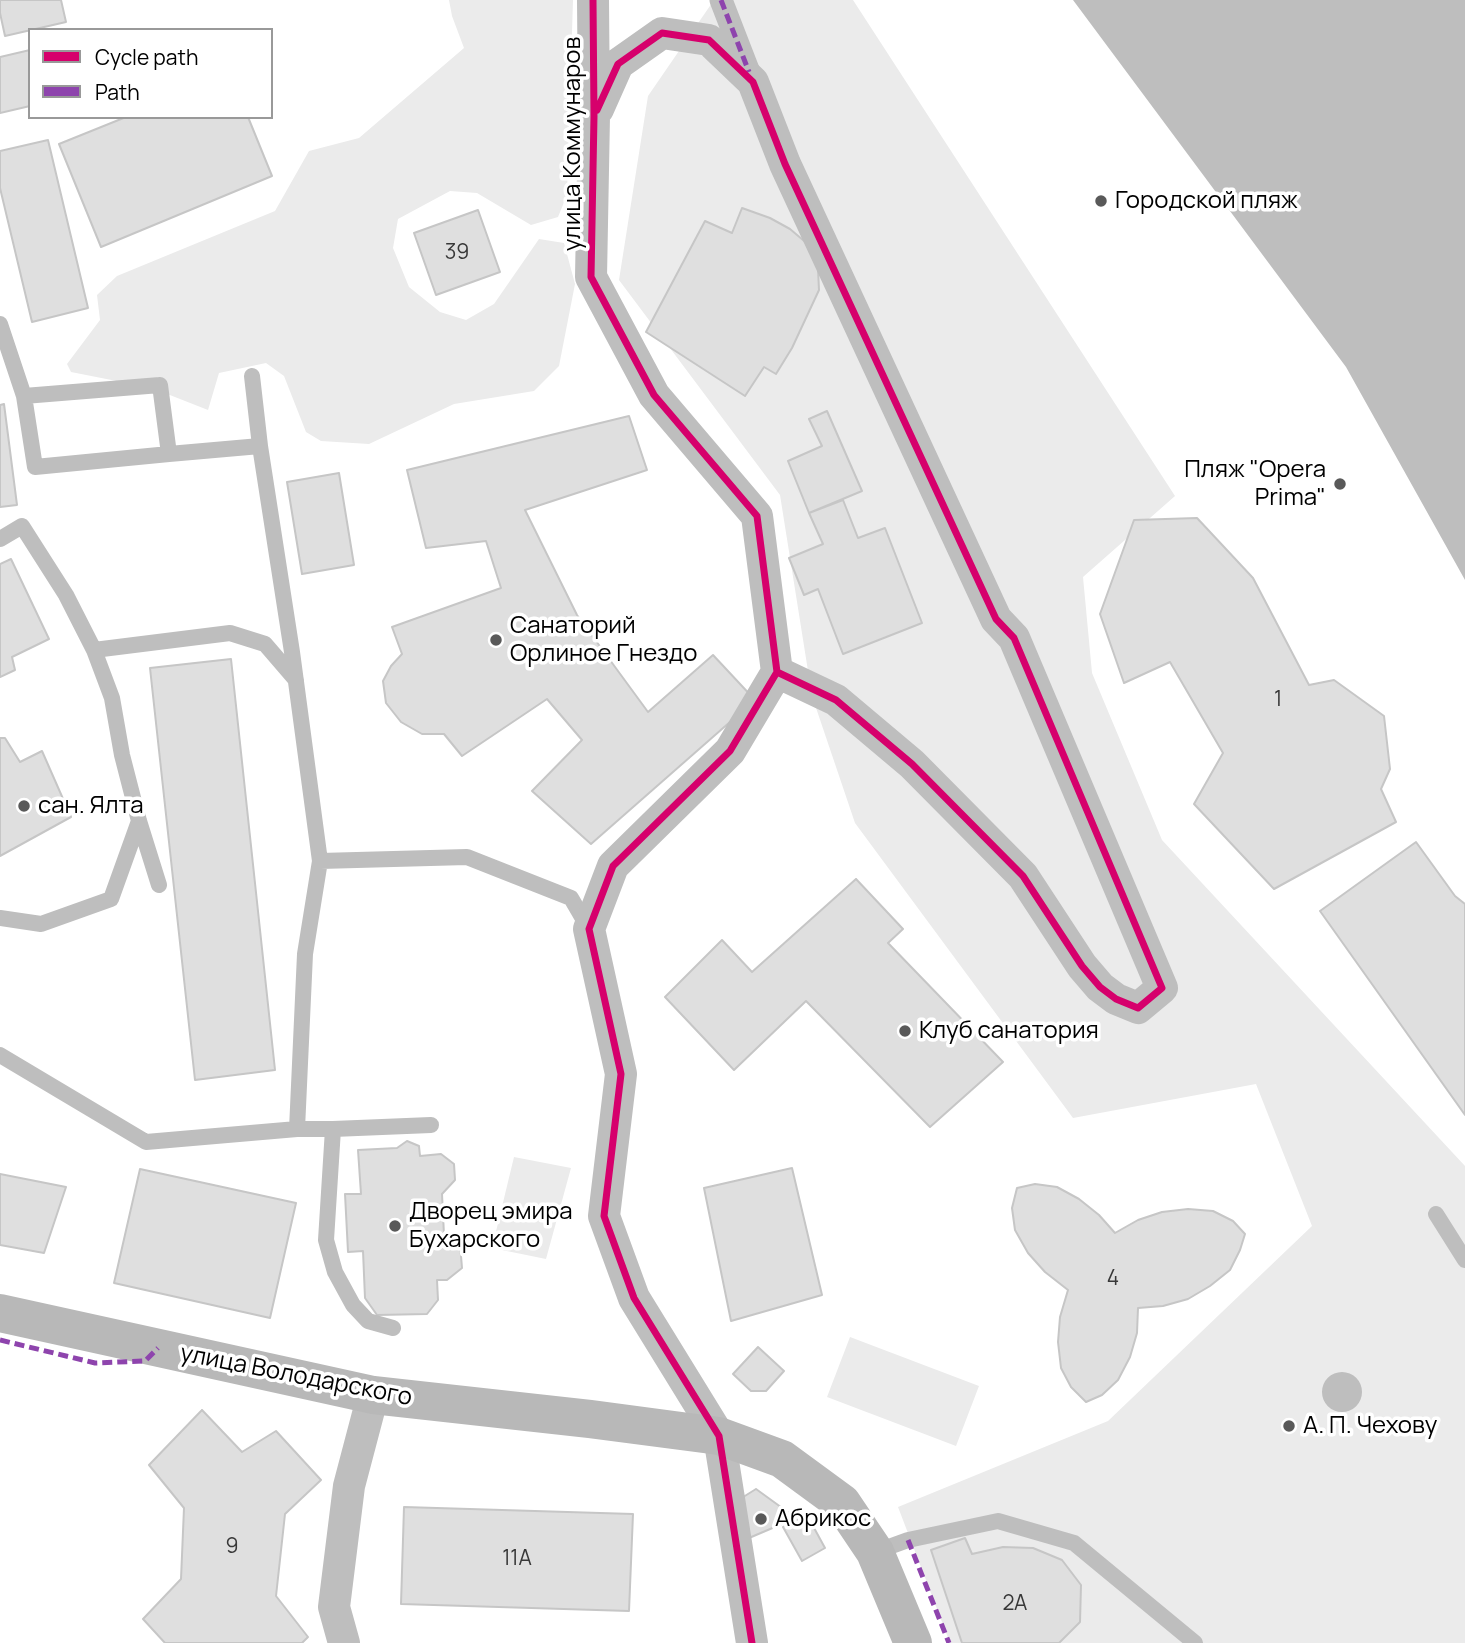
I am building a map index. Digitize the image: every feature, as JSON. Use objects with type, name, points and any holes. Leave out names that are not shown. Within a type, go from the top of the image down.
[{"type":"main road","name":"улица Володарского","points":[[0,1313],[373,1395],[719,1436]]},
{"type":"main road","points":[[719,1436],[782,1459],[842,1503],[875,1552],[913,1643]]},
{"type":"street","name":"улица Коммунаров","points":[[593,0],[591,277],[654,395],[757,516],[777,673]]},
{"type":"street","points":[[721,0],[785,164],[996,619],[1014,638],[1162,988],[1138,1008],[1116,999],[1100,987],[1082,966],[1023,876],[912,764],[835,700],[777,673],[730,751],[613,866],[589,929],[621,1074],[604,1216],[634,1298],[719,1436],[752,1643]]},
{"type":"street","points":[[594,116],[618,64],[662,33],[709,40],[753,82]]},
{"type":"street","points":[[344,1643],[334,1606],[349,1486],[373,1395]]},
{"type":"lane","points":[[0,324],[24,396],[35,467],[260,446]]},
{"type":"lane","points":[[252,376],[320,862],[305,954],[297,1129]]},
{"type":"lane","points":[[24,396],[160,385],[169,454]]},
{"type":"lane","points":[[0,539],[22,526],[66,596],[93,650],[112,698],[122,755],[159,885]]},
{"type":"lane","points":[[93,650],[230,634],[265,644],[296,680]]},
{"type":"lane","points":[[0,918],[41,924],[111,899],[139,821]]},
{"type":"lane","points":[[320,862],[467,857],[571,898],[589,929]]},
{"type":"lane","points":[[0,1055],[146,1142],[297,1129],[431,1125]]},
{"type":"lane","points":[[333,1129],[326,1240],[335,1272],[353,1305],[368,1321],[393,1328]]},
{"type":"lane","points":[[1436,1214],[1465,1260]]},
{"type":"lane","points":[[875,1552],[908,1540],[998,1521],[1074,1543],[1195,1643]]},
{"type":"shaded area","points":[[449,0],[573,0],[567,195],[558,217],[531,225],[477,193],[450,191],[398,219],[393,248],[409,287],[440,312],[466,320],[494,304],[539,239],[564,243],[575,284],[559,366],[534,391],[454,404],[369,444],[321,441],[306,432],[284,376],[266,363],[219,373],[208,410],[152,388],[71,372],[67,364],[100,320],[97,295],[117,276],[275,211],[309,151],[359,138],[464,48]]},
{"type":"shaded area","points":[[714,0],[853,0],[1175,496],[1083,577],[1092,673],[1162,840],[1465,1166],[1465,1643],[950,1643],[898,1507],[1108,1421],[1312,1226],[1256,1084],[1073,1118],[855,823],[812,696],[780,495],[619,280],[648,96]]},
{"type":"shaded area","points":[[1073,0],[1465,0],[1465,580],[1346,367]]},
{"type":"shaded area","points":[[514,1157],[571,1168],[546,1259],[492,1248]]},
{"type":"shaded area","points":[[850,1337],[979,1386],[956,1446],[827,1397]]},
{"type":"shaded area","points":[[1342,1372],[1356,1378],[1362,1392],[1356,1406],[1342,1412],[1328,1406],[1322,1392],[1328,1378]]},
{"type":"building","points":[[0,0],[61,0],[66,22],[28,28],[28,31],[5,36]]},
{"type":"building","points":[[28,50],[28,106],[0,113],[0,57]]},
{"type":"building","points":[[121,119],[249,119],[272,176],[101,247],[59,144]]},
{"type":"building","points":[[48,140],[88,308],[32,322],[0,188],[0,151]]},
{"type":"building","points":[[742,208],[790,229],[810,246],[818,269],[819,290],[792,348],[776,374],[764,367],[745,396],[646,332],[705,221],[732,233]]},
{"type":"building","points":[[478,210],[500,272],[436,295],[414,233]]},
{"type":"building","points":[[4,404],[17,505],[0,507],[0,405]]},
{"type":"building","points":[[827,411],[862,491],[809,513],[788,461],[822,446],[809,419]]},
{"type":"building","name":"Санаторий Орлиное Гнездо","points":[[629,416],[647,470],[525,510],[577,615],[648,712],[713,655],[755,700],[591,844],[532,791],[582,740],[547,699],[462,756],[444,734],[422,734],[401,722],[386,703],[383,681],[402,654],[392,627],[501,588],[486,541],[426,548],[407,470]]},
{"type":"building","points":[[339,473],[354,565],[302,574],[287,482]]},
{"type":"building","points":[[843,500],[858,538],[885,528],[922,623],[843,654],[818,589],[804,595],[789,558],[823,544],[809,513]]},
{"type":"building","points":[[1197,518],[1253,578],[1309,685],[1334,680],[1384,716],[1390,769],[1381,789],[1396,822],[1274,889],[1194,804],[1223,753],[1170,662],[1124,683],[1100,614],[1134,520]]},
{"type":"building","points":[[11,559],[49,639],[12,657],[15,670],[0,677],[0,564]]},
{"type":"building","points":[[231,659],[275,1070],[195,1080],[150,668]]},
{"type":"building","points":[[0,738],[5,738],[20,762],[42,751],[71,817],[0,856]]},
{"type":"building","points":[[1416,842],[1455,896],[1465,904],[1465,1115],[1320,911]]},
{"type":"building","name":"Клуб санатория","points":[[856,879],[903,929],[888,943],[1003,1062],[930,1127],[806,1001],[734,1070],[665,997],[722,940],[752,972]]},
{"type":"building","name":"Дворец эмира Бухарского","points":[[407,1141],[419,1146],[420,1156],[441,1154],[454,1164],[455,1180],[442,1194],[444,1235],[460,1244],[462,1268],[447,1280],[437,1280],[438,1300],[427,1314],[377,1315],[365,1298],[363,1251],[348,1252],[345,1194],[361,1194],[358,1150],[397,1148]]},
{"type":"building","points":[[792,1168],[822,1295],[731,1321],[704,1188]]},
{"type":"building","points":[[140,1169],[296,1203],[270,1318],[114,1283]]},
{"type":"building","points":[[0,1174],[66,1187],[44,1253],[0,1245]]},
{"type":"building","points":[[1035,1184],[1057,1187],[1079,1199],[1099,1215],[1115,1233],[1138,1220],[1162,1212],[1188,1209],[1213,1211],[1233,1221],[1245,1234],[1230,1270],[1210,1286],[1188,1299],[1163,1306],[1138,1308],[1137,1333],[1130,1357],[1118,1380],[1102,1395],[1086,1402],[1071,1387],[1061,1368],[1058,1342],[1060,1317],[1068,1290],[1045,1272],[1028,1253],[1015,1230],[1012,1208],[1017,1188]]},
{"type":"building","points":[[758,1347],[784,1371],[766,1391],[751,1391],[733,1374]]},
{"type":"building","points":[[202,1410],[242,1452],[276,1431],[321,1480],[285,1514],[276,1596],[308,1637],[302,1643],[165,1643],[143,1619],[181,1579],[184,1508],[149,1465]]},
{"type":"building","points":[[756,1489],[796,1518],[749,1538],[740,1499]]},
{"type":"building","points":[[404,1507],[633,1514],[629,1611],[401,1604]]},
{"type":"building","points":[[807,1515],[825,1548],[802,1561],[783,1527]]},
{"type":"building","points":[[965,1538],[972,1554],[1003,1547],[1033,1548],[1062,1560],[1081,1585],[1080,1622],[1059,1643],[962,1643],[931,1550]]},
{"type":"marked path","points":[[721,0],[749,72]]},
{"type":"marked path","points":[[0,1340],[95,1363],[145,1361],[158,1348]]},
{"type":"marked path","points":[[908,1540],[949,1643]]},
{"type":"cycle path","points":[[593,0],[591,277],[654,395],[757,516],[777,672],[730,751],[613,866],[589,929],[621,1074],[604,1216],[634,1298],[719,1436],[752,1643]]},
{"type":"cycle path","points":[[597,110],[618,64],[662,33],[709,40],[753,82],[785,164],[996,619],[1014,638],[1162,988],[1138,1008],[1116,999],[1100,987],[1082,966],[1023,876],[912,764],[836,700],[777,672]]},
{"type":"place","name":"Городской пляж","points":[[1101,201]]},
{"type":"place","name":"Пляж \"Opera Prima\"","points":[[1340,484]]},
{"type":"place","name":"Санаторий Орлиное Гнездо","points":[[496,640]]},
{"type":"place","name":"сан. Ялта","points":[[24,806]]},
{"type":"place","name":"Клуб санатория","points":[[905,1031]]},
{"type":"place","name":"Дворец эмира Бухарского","points":[[395,1226]]},
{"type":"place","name":"А. П. Чехову","points":[[1289,1426]]},
{"type":"place","name":"Абрикос","points":[[761,1519]]}]
